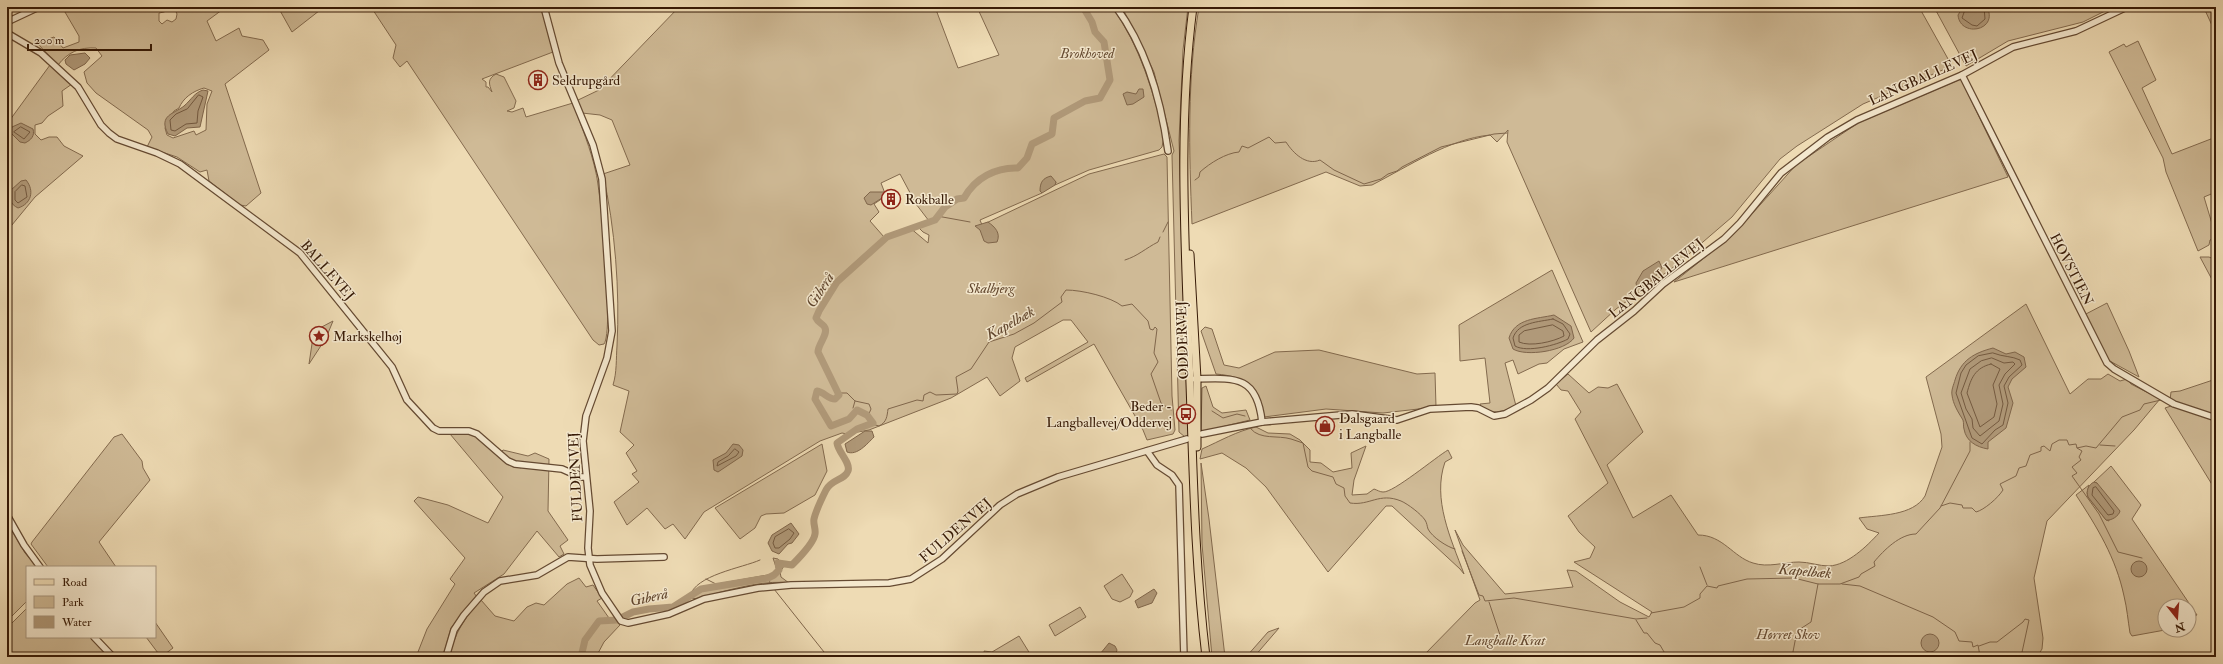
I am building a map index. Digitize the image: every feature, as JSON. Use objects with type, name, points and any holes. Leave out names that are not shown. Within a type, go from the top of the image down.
[{"type":"main road","name":"ODDERVEJ","points":[[1193,7],[1185,78],[1183,124],[1194,379],[1199,578],[1206,657]]},
{"type":"street","points":[[7,22],[39,7]]},
{"type":"street","name":"FULDENVEJ","points":[[544,7],[559,63],[599,162],[605,210],[612,331],[607,358],[583,429],[590,511],[589,557],[593,574],[602,594],[621,621],[628,623],[669,614],[704,599],[758,588],[791,585],[889,584],[911,579],[942,559],[1000,506],[1017,494],[1058,477],[1187,438]]},
{"type":"street","points":[[1116,7],[1135,38],[1149,69],[1160,104],[1168,151]]},
{"type":"street","name":"LANGBALLEVEJ","points":[[1262,422],[1352,414],[1397,420],[1430,410],[1471,407],[1478,408],[1494,416],[1505,414],[1531,400],[1548,388],[1597,340],[1634,311],[1664,284],[1724,239],[1740,223],[1781,173],[1793,162],[1857,120],[1962,75],[2013,47],[2076,30],[2127,7]]},
{"type":"street","name":"BALLEVEJ","points":[[7,33],[41,53],[78,86],[101,125],[109,133],[122,141],[157,153],[180,164],[300,253],[392,367],[407,400],[433,428],[439,431],[470,431],[515,464],[562,468],[580,477],[586,477]]},
{"type":"street","name":"HOVSTIEN","points":[[1962,75],[2107,363],[2114,369],[2174,404],[2216,418]]},
{"type":"street","points":[[1194,379],[1228,378],[1246,383],[1257,397],[1262,422],[1202,434]]},
{"type":"street","points":[[1148,451],[1157,465],[1172,475],[1179,485],[1184,657]]},
{"type":"street","points":[[7,515],[24,545],[39,566]]},
{"type":"street","points":[[446,657],[454,630],[484,592],[493,585],[509,578],[537,576],[568,557],[664,557]]},
{"type":"street","points":[[95,638],[113,657]]},
{"type":"green space","points":[[62,7],[173,7],[159,13],[159,21],[162,24],[167,20],[172,22],[176,19],[177,14],[174,7],[226,7],[207,21],[216,41],[239,28],[242,36],[263,40],[269,50],[225,84],[261,193],[246,206],[240,205],[209,181],[207,170],[200,172],[177,157],[147,147],[152,137],[148,130],[96,93],[87,83],[84,72],[102,56],[96,48],[85,48],[75,51],[62,60],[58,65],[37,43],[54,37],[63,48],[79,42],[79,36]],"holes":[[[204,88],[212,91],[207,104],[206,130],[196,135],[194,131],[173,138],[167,135],[165,128],[174,111],[179,108],[186,98],[192,93]]]},
{"type":"green space","points":[[278,7],[324,7],[292,32]]},
{"type":"green space","points":[[371,7],[541,7],[553,52],[482,79],[486,82],[486,87],[488,87],[492,92],[490,84],[491,78],[496,74],[504,77],[516,101],[514,108],[507,111],[512,112],[523,108],[526,117],[573,103],[586,138],[596,173],[598,186],[606,262],[608,314],[607,334],[604,344],[599,345],[593,340],[407,61],[400,67],[393,58],[396,45]]},
{"type":"green space","points":[[679,7],[935,7],[958,68],[999,55],[977,7],[1112,7],[1130,37],[1144,69],[1164,136],[1162,147],[1159,150],[1089,170],[1055,185],[1056,182],[1040,191],[1042,193],[980,220],[982,225],[1089,174],[1164,154],[1167,157],[1172,396],[1175,430],[1173,434],[1147,440],[1143,430],[1094,344],[1027,382],[1025,378],[1088,342],[1071,320],[1063,320],[1015,347],[1012,358],[1020,381],[1000,396],[987,377],[951,398],[869,430],[847,434],[842,433],[820,441],[704,512],[685,539],[673,524],[665,529],[647,508],[627,525],[614,502],[639,482],[632,474],[637,471],[626,453],[634,445],[620,432],[629,391],[613,385],[616,370],[618,325],[616,259],[611,216],[603,174],[630,165],[612,120],[600,115],[582,113],[576,101],[599,90]],"holes":[[[900,174],[916,204],[929,221],[917,226],[929,235],[928,243],[909,227],[884,237],[870,221],[879,212],[874,204],[886,196],[881,183]]]},
{"type":"green space","points":[[1122,7],[1188,7],[1183,50],[1179,140],[1189,435],[1185,437],[1179,432],[1172,155],[1174,151],[1154,72]]},
{"type":"green space","points":[[1199,7],[1919,7],[1952,66],[1863,104],[1797,146],[1780,159],[1732,217],[1675,266],[1616,309],[1591,332],[1507,142],[1508,130],[1497,142],[1490,135],[1459,142],[1444,148],[1372,185],[1360,186],[1326,172],[1192,224],[1190,115],[1192,61]]},
{"type":"green space","points":[[1934,7],[2113,7],[2083,22],[2008,41],[1966,66]]},
{"type":"green space","points":[[2216,7],[2216,34],[2204,8]]},
{"type":"green space","points":[[2138,41],[2156,80],[2142,88],[2172,154],[2216,137],[2216,192],[2204,197],[2216,237],[2210,240],[2209,245],[2198,251],[2166,172],[2163,158],[2109,52],[2124,44],[2126,47]]},
{"type":"green space","points":[[50,65],[72,84],[62,91],[63,106],[48,116],[42,123],[35,125],[35,134],[41,140],[49,137],[57,137],[64,146],[83,156],[35,197],[7,231],[7,124]]},
{"type":"green space","points":[[1961,79],[2008,177],[1674,282],[1733,235],[1796,165],[1858,123]]},
{"type":"green space","points":[[2200,257],[2209,257],[2216,260],[2216,287]]},
{"type":"green space","points":[[1552,270],[1583,342],[1564,349],[1547,363],[1539,364],[1518,374],[1513,360],[1505,363],[1516,406],[1498,412],[1481,407],[1480,404],[1490,403],[1485,358],[1460,361],[1459,325]]},
{"type":"green space","points":[[2107,303],[2139,377],[2108,360],[2084,315]]},
{"type":"green space","points":[[2026,304],[2070,394],[2088,379],[2101,379],[2108,374],[2120,381],[2127,379],[2131,384],[2160,399],[2134,430],[2047,521],[2034,578],[2043,638],[2042,649],[2037,657],[1422,657],[1475,603],[1480,600],[1455,530],[1463,545],[1505,594],[1573,587],[1567,570],[1576,571],[1620,602],[1649,617],[1652,612],[1574,562],[1590,558],[1595,547],[1579,532],[1568,516],[1608,483],[1575,419],[1581,412],[1568,391],[1561,390],[1556,384],[1568,374],[1589,393],[1598,387],[1608,388],[1617,384],[1643,432],[1607,465],[1633,518],[1671,495],[1698,535],[1707,536],[1721,542],[1739,556],[1753,563],[1770,565],[1799,562],[1829,566],[1836,565],[1857,554],[1879,533],[1867,529],[1859,518],[1904,511],[1920,503],[1925,496],[1942,447],[1941,434],[1926,377]]},
{"type":"green space","points":[[333,321],[326,338],[309,364],[313,337],[316,330]]},
{"type":"green space","points":[[1205,327],[1212,329],[1224,365],[1239,368],[1275,352],[1319,350],[1417,374],[1435,373],[1436,407],[1383,413],[1326,409],[1264,417],[1258,397],[1249,385],[1236,377],[1216,374],[1201,331]]},
{"type":"green space","points":[[2216,379],[2216,416],[2170,400],[2171,392],[2180,391]]},
{"type":"green space","points":[[1206,386],[1213,407],[1222,413],[1246,410],[1250,420],[1201,432],[1202,388]]},
{"type":"green space","points":[[2174,405],[2216,420],[2216,491],[2165,408]]},
{"type":"green space","points":[[1256,427],[1268,433],[1290,434],[1300,440],[1310,450],[1310,462],[1321,463],[1333,472],[1352,468],[1351,453],[1366,446],[1354,480],[1352,495],[1367,494],[1374,489],[1382,492],[1388,491],[1405,481],[1448,450],[1452,458],[1445,462],[1441,490],[1442,504],[1449,533],[1464,574],[1392,506],[1386,506],[1328,572],[1266,487],[1246,468],[1222,453],[1200,459],[1202,449],[1235,434]]},
{"type":"green space","points":[[122,434],[142,461],[143,468],[150,480],[99,542],[115,566],[47,566],[31,544],[32,542],[114,437]]},
{"type":"green space","points":[[450,434],[469,434],[475,436],[506,461],[521,468],[522,463],[509,459],[501,452],[503,450],[528,456],[535,453],[549,459],[548,511],[568,540],[560,546],[564,554],[559,557],[537,531],[504,574],[474,593],[477,597],[471,602],[451,628],[443,657],[416,657],[427,629],[455,584],[450,579],[465,558],[414,501],[418,497],[448,505],[488,523],[503,497]]},
{"type":"green space","points":[[822,444],[827,471],[815,495],[784,513],[766,514],[761,516],[755,528],[740,539],[715,508]]},
{"type":"green space","points":[[1201,463],[1225,657],[1212,657],[1202,544]]},
{"type":"green space","points":[[2111,466],[2141,505],[2132,519],[2185,598],[2157,598],[2157,631],[2132,636],[2130,633],[2121,582],[2111,556],[2105,543],[2076,495],[2089,485],[2087,493],[2088,497],[2106,520],[2109,521],[2097,483],[2094,482]]},
{"type":"green space","points":[[7,522],[25,553],[36,566],[26,566],[26,602],[7,621]]},
{"type":"green space","points":[[773,558],[778,559],[784,566],[780,572],[781,577],[789,583],[772,582],[755,584],[703,598],[685,597],[700,587],[773,574],[777,570]]},
{"type":"green space","points":[[1122,574],[1133,591],[1130,597],[1120,602],[1112,599],[1104,586]]},
{"type":"green space","points":[[579,578],[586,587],[593,585],[602,598],[597,601],[609,618],[615,618],[620,625],[604,642],[596,657],[449,657],[454,640],[461,626],[481,600],[495,616],[514,621],[527,607],[536,603],[544,605],[567,584]]},
{"type":"green space","points":[[1080,607],[1086,617],[1055,636],[1049,625]]},
{"type":"green space","points":[[26,609],[26,638],[91,638],[109,657],[7,657],[7,628]]},
{"type":"green space","points":[[156,623],[173,648],[161,657],[147,638],[156,638]]},
{"type":"green space","points":[[1279,628],[1254,657],[1246,657],[1268,632]]},
{"type":"green space","points":[[1019,636],[1032,657],[985,657],[984,651],[992,652]]},
{"type":"water","points":[[1963,7],[1987,7],[1989,15],[1988,22],[1978,29],[1965,27],[1960,22],[1958,15]]},
{"type":"water","points":[[85,53],[90,58],[85,64],[74,70],[66,64],[65,60],[70,55]]},
{"type":"water","points":[[1139,89],[1143,89],[1144,97],[1133,104],[1127,105],[1123,94],[1127,92],[1136,94]]},
{"type":"water","points":[[203,90],[208,91],[200,127],[187,128],[175,136],[168,134],[165,128],[165,123],[168,116],[184,106],[193,96]]},
{"type":"water","points":[[21,123],[33,129],[32,138],[25,143],[20,142],[10,132],[12,127]]},
{"type":"water","points":[[1051,176],[1056,182],[1055,185],[1042,193],[1040,191],[1041,183],[1044,179]]},
{"type":"water","points":[[26,180],[30,188],[30,197],[26,203],[18,208],[13,205],[11,201],[11,190],[21,181]]},
{"type":"water","points":[[870,192],[884,192],[885,196],[871,205],[867,204],[864,198]]},
{"type":"water","points":[[988,222],[997,230],[997,242],[988,243],[984,241],[980,230],[975,226]]},
{"type":"water","points":[[1659,261],[1662,268],[1655,277],[1644,287],[1637,288],[1636,283],[1643,271]]},
{"type":"water","points":[[1554,315],[1571,326],[1574,338],[1569,343],[1554,349],[1536,352],[1519,351],[1513,349],[1509,338],[1512,331],[1516,327],[1527,320]]},
{"type":"water","points":[[1993,348],[2006,354],[2015,352],[2024,357],[2026,367],[2012,379],[2008,387],[2013,403],[2006,428],[1988,442],[1988,449],[1979,447],[1972,443],[1967,437],[1963,420],[1955,405],[1952,393],[1958,373],[1965,362],[1980,352]]},
{"type":"water","points":[[865,431],[872,431],[874,437],[858,451],[851,453],[847,452],[845,444]]},
{"type":"water","points":[[733,444],[739,445],[743,450],[742,456],[718,472],[714,470],[713,460],[726,453]]},
{"type":"water","points":[[2094,482],[2097,483],[2120,511],[2118,515],[2112,519],[2106,520],[2088,497],[2088,488]]},
{"type":"water","points":[[791,523],[799,534],[792,543],[788,544],[779,554],[772,551],[768,543],[772,535]]},
{"type":"water","points":[[2139,561],[2146,566],[2147,569],[2142,576],[2139,577],[2132,572],[2131,569],[2136,562]]},
{"type":"water","points":[[1154,589],[1157,593],[1152,603],[1138,608],[1135,601]]},
{"type":"water","points":[[1930,634],[1936,637],[1939,643],[1936,649],[1930,652],[1924,649],[1921,643],[1924,637]]},
{"type":"water","points":[[1109,643],[1115,646],[1117,650],[1115,657],[1093,657],[1100,654]]},
{"type":"waterway","name":"Giberå","points":[[581,657],[585,640],[599,621],[617,620],[633,612],[673,607],[701,589],[768,578],[779,570],[778,563],[792,565],[809,546],[815,534],[815,515],[828,486],[844,476],[848,471],[848,465],[837,443],[857,429],[873,423],[867,415],[857,410],[849,419],[831,426],[815,399],[817,391],[833,399],[839,395],[818,352],[826,331],[816,318],[819,311],[837,282],[887,237],[935,220],[945,207],[957,199],[964,198],[974,185],[987,175],[1002,169],[1018,168],[1027,158],[1032,144],[1052,134],[1054,118],[1085,101],[1100,98],[1110,80],[1104,42],[1095,32],[1092,22],[1083,7]]},
{"type":"waterway","points":[[1195,180],[1199,177],[1200,172],[1218,159],[1229,154],[1239,152],[1242,146],[1248,148],[1269,137],[1275,143],[1286,142],[1296,154],[1305,160],[1320,160],[1334,170],[1364,184],[1381,179],[1441,147],[1494,134],[1507,133]]},
{"type":"waterway","points":[[937,216],[970,222]]},
{"type":"waterway","points":[[1163,232],[1168,222]]},
{"type":"waterway","points":[[1125,260],[1158,242],[1160,237]]},
{"type":"waterway","name":"Kapelbæk","points":[[872,424],[879,426],[884,423],[888,409],[917,400],[923,401],[924,395],[930,392],[936,395],[957,394],[956,377],[971,369],[989,342],[1014,334],[1034,323],[1062,302],[1061,297],[1066,290],[1080,291],[1096,295],[1111,300],[1122,306],[1132,304],[1148,321],[1150,329],[1153,330],[1155,327],[1157,329],[1154,353],[1158,362],[1151,374],[1161,403],[1171,410]]},
{"type":"waterway","points":[[839,393],[847,393],[855,401],[869,404],[871,409],[868,416]]},
{"type":"waterway","name":"Kapelbæk","points":[[1941,506],[1950,503],[1962,505],[1963,508],[1972,508],[1976,512],[1979,511],[1998,497],[2003,490],[2000,484],[2016,476],[2019,468],[2026,466],[2030,455],[2041,451],[2041,447],[2044,446],[2050,451],[2052,444],[2059,440],[2067,440],[2069,445],[2076,444],[2077,448],[2086,446],[2096,448],[2122,417],[2140,410],[2144,404],[2161,400]]},
{"type":"waterway","points":[[853,408],[855,401]]},
{"type":"waterway","name":"Kapelbæk","points":[[1212,411],[1223,418],[1237,414],[1245,416]]},
{"type":"waterway","name":"Kapelbæk","points":[[1251,429],[1259,435],[1292,439],[1303,443],[1308,467],[1312,471],[1333,477],[1336,484],[1344,488],[1345,496],[1350,503],[1363,503],[1380,498],[1387,498],[1407,504],[1423,518],[1428,529],[1436,538],[1455,549]]},
{"type":"waterway","name":"Kapelbæk","points":[[1651,613],[1684,607],[1700,598],[1700,594],[1707,586],[1717,588],[1718,586],[1747,579],[1794,578],[1818,584],[1840,584],[1859,577],[1861,574],[1875,566],[1874,562],[1898,540],[1916,534],[1940,508],[1970,451],[1970,442]]},
{"type":"waterway","points":[[2100,445],[2115,446]]},
{"type":"waterway","points":[[2077,448],[2082,451],[2079,457],[2081,460],[2072,467],[2077,473],[2072,476],[2099,514],[2118,552],[2142,558]]},
{"type":"waterway","name":"Kapelbæk","points":[[1462,551],[1479,595],[1483,596],[1485,601],[1514,598],[1636,619],[1647,618]]},
{"type":"waterway","points":[[690,596],[694,589],[710,577],[760,560]]},
{"type":"waterway","points":[[1700,567],[1707,585]]},
{"type":"waterway","name":"Giberå","points":[[769,577],[770,584]]},
{"type":"waterway","points":[[706,579],[718,585]]},
{"type":"waterway","points":[[1792,657],[1797,631],[1811,622],[1818,584]]},
{"type":"waterway","points":[[1842,584],[1860,586],[1933,617],[1955,632],[1959,641],[1972,642],[1973,647],[1978,645],[1980,656],[1983,657]]},
{"type":"waterway","points":[[774,589],[828,657]]},
{"type":"waterway","points":[[1488,643],[1500,635],[1489,602]]},
{"type":"waterway","points":[[1979,646],[1990,642],[1997,642],[2025,619],[2029,620],[2021,657]]},
{"type":"waterway","points":[[1636,620],[1644,633],[1647,633],[1655,643],[1660,645],[1667,657]]},
{"type":"waterway","points":[[1834,657],[1839,655],[1851,657]]},
{"type":"place","name":"Seldrupgård","points":[[538,80]]},
{"type":"place","name":"Rokballe","points":[[891,199]]},
{"type":"place","name":"Markskelhøj","points":[[319,336]]},
{"type":"place","name":"Beder - Langballevej/Oddervej","points":[[1186,414]]},
{"type":"place","name":"Dalsgaard i Langballe","points":[[1325,426]]},
{"type":"park label","name":"Brokhoved","points":[[1087,53]]},
{"type":"park label","name":"Skalbjerg","points":[[991,288]]},
{"type":"park label","name":"Hørret Skov","points":[[1788,634]]},
{"type":"park label","name":"Langballe Krat","points":[[1505,640]]}]
